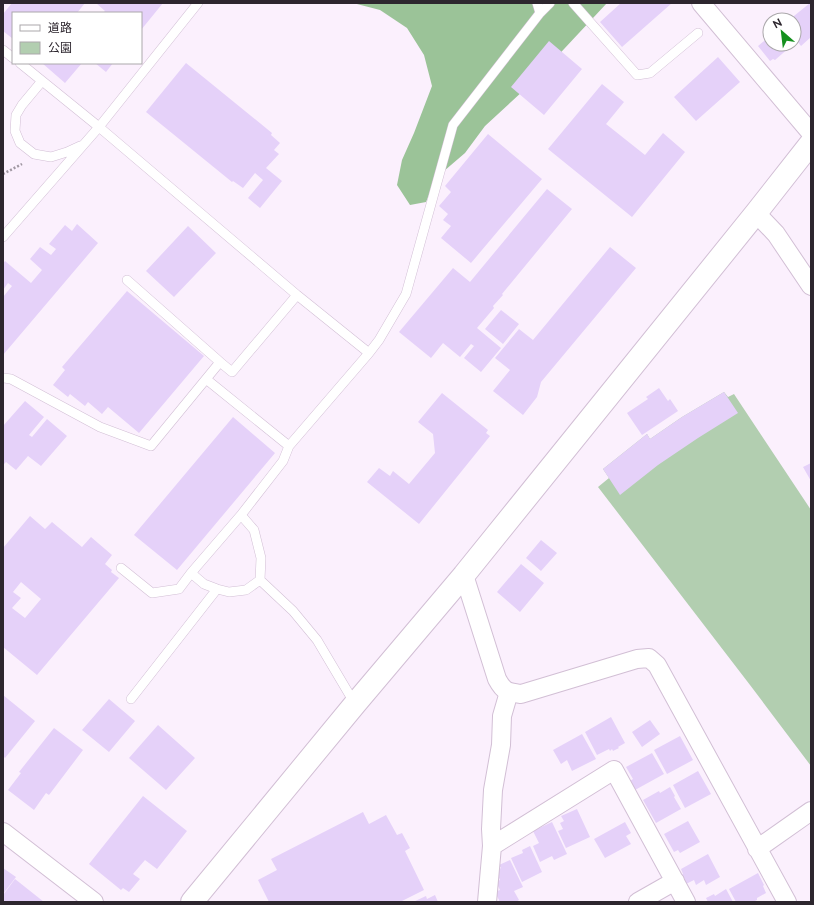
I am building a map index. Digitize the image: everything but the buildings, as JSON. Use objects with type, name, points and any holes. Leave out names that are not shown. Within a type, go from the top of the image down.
[{"type":"street","points":[[701,3],[811,133]]},
{"type":"street","points":[[192,902],[355,704],[464,575],[811,143]]},
{"type":"street","points":[[756,213],[776,234],[811,286]]},
{"type":"street","points":[[464,575],[497,679],[502,687],[508,692],[521,694],[637,658],[649,658],[657,665],[786,902]]},
{"type":"street","points":[[487,902],[492,846],[491,829],[493,790],[501,744],[502,716],[508,692]]},
{"type":"street","points":[[492,846],[614,770],[686,902]]},
{"type":"street","points":[[757,849],[811,811]]},
{"type":"street","points":[[3,832],[94,902]]},
{"type":"street","points":[[638,902],[675,881]]},
{"type":"lane","points":[[3,237],[99,127],[198,3]]},
{"type":"lane","points":[[537,3],[540,13]]},
{"type":"lane","points":[[121,568],[152,593],[179,589],[241,515],[283,461],[289,446],[379,340],[406,294],[453,125],[540,13],[550,3]]},
{"type":"lane","points":[[573,3],[637,75],[650,73],[698,33]]},
{"type":"lane","points":[[3,50],[12,57]]},
{"type":"lane","points":[[21,64],[99,127],[296,295],[369,353]]},
{"type":"lane","points":[[42,81],[22,105],[16,115],[15,131],[20,143],[34,154],[51,157],[67,152],[84,144]]},
{"type":"lane","points":[[127,280],[232,372],[296,295]]},
{"type":"lane","points":[[3,378],[11,379],[100,427],[151,446],[220,362]]},
{"type":"lane","points":[[206,379],[289,446]]},
{"type":"lane","points":[[241,515],[254,530],[261,558],[260,580],[293,611],[317,640],[355,704]]},
{"type":"lane","points":[[191,573],[204,584],[229,592],[246,590],[260,580]]},
{"type":"lane","points":[[131,699],[217,589]]},
{"type":"green space","points":[[353,3],[607,3],[536,79],[485,126],[465,153],[437,177],[426,202],[410,205],[397,185],[402,160],[432,86],[424,55],[407,28],[380,10]]},
{"type":"green space","points":[[724,392],[728,397],[734,394],[811,510],[811,766],[598,487],[609,478],[603,469],[647,434],[650,439],[682,417]]}]
